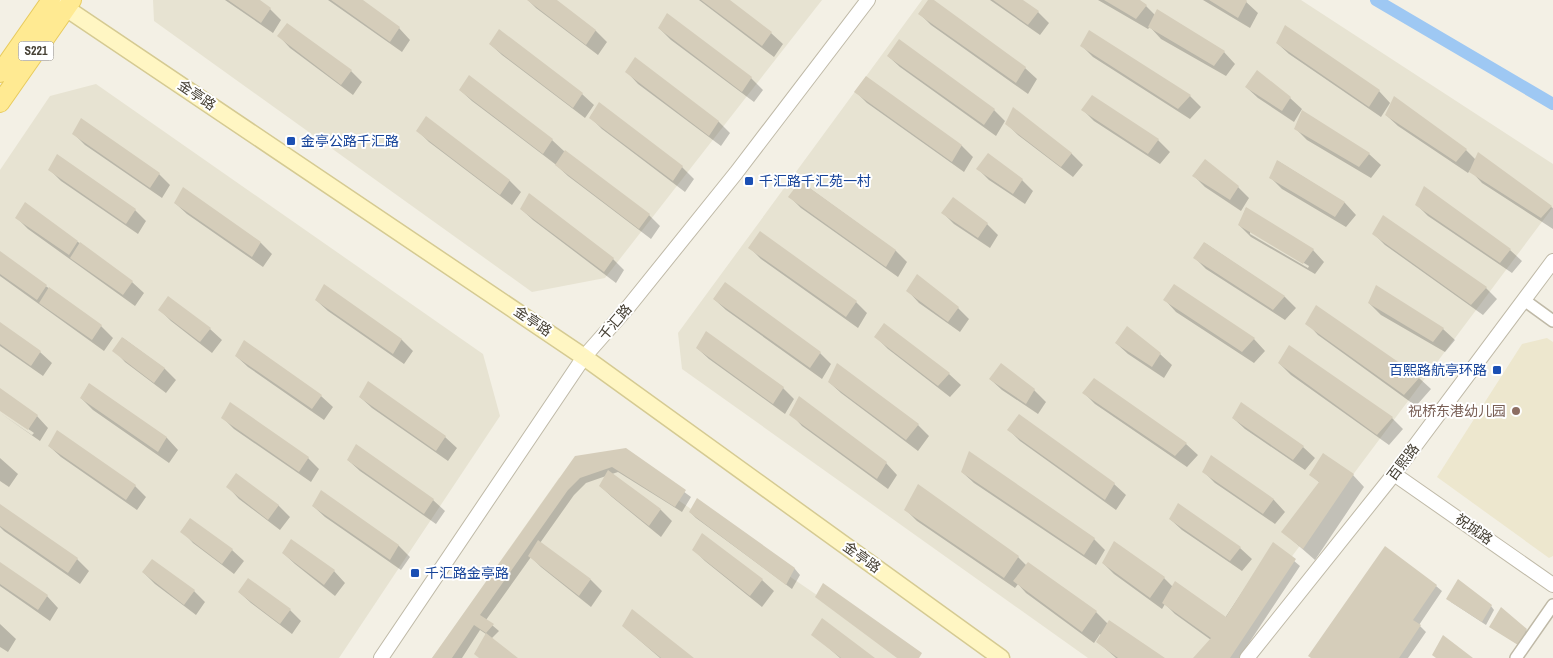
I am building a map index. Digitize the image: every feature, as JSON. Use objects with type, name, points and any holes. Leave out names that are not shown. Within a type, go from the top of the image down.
[{"type":"main road","name":"金亭路","points":[[61,2],[584,357],[1001,658]]},
{"type":"main road","name":"S221","points":[[0,73],[61,2]]},
{"type":"main road","name":"S221","points":[[0,103],[61,2]]},
{"type":"street","name":"千汇路","points":[[381,658],[584,357],[629,306],[736,173],[868,0]]},
{"type":"street","name":"百熙路","points":[[1247,658],[1394,474],[1553,262]]},
{"type":"street","points":[[1524,300],[1553,321]]},
{"type":"street","name":"祝城路","points":[[1394,474],[1553,585]]},
{"type":"street","points":[[1516,658],[1553,605]]},
{"type":"shaded area","points":[[153,0],[822,0],[605,278],[532,292],[154,21]]},
{"type":"shaded area","points":[[922,0],[1301,0],[1553,164],[1553,207],[1216,658],[1088,658],[682,369],[678,333]]},
{"type":"shaded area","points":[[96,84],[483,354],[500,416],[339,658],[0,658],[0,170],[50,96]]},
{"type":"shaded area","name":"祝桥东港幼儿园","points":[[1547,338],[1553,342],[1553,556],[1549,558],[1437,477],[1522,344]]},
{"type":"shaded area","points":[[615,457],[909,658],[432,658],[559,478]]},
{"type":"building","points":[[228,0],[260,0],[271,8],[261,23]]},
{"type":"building","points":[[331,0],[363,0],[400,27],[390,42]]},
{"type":"building","points":[[527,0],[557,0],[596,30],[586,45]]},
{"type":"building","points":[[701,0],[730,0],[772,32],[762,46]]},
{"type":"building","points":[[928,0],[934,0],[1026,67],[1016,83],[918,14]]},
{"type":"building","points":[[993,0],[1023,0],[1039,11],[1028,25]]},
{"type":"building","points":[[1104,0],[1140,0],[1147,5],[1136,19]]},
{"type":"building","points":[[1209,0],[1246,0],[1247,1],[1238,18]]},
{"type":"building","points":[[1157,9],[1225,51],[1214,66],[1148,27]]},
{"type":"building","points":[[667,13],[752,77],[742,92],[658,28]]},
{"type":"building","points":[[287,23],[352,70],[341,85],[277,36]]},
{"type":"building","points":[[1285,25],[1380,90],[1369,107],[1276,43]]},
{"type":"building","points":[[499,29],[583,93],[573,108],[489,44]]},
{"type":"building","points":[[1089,30],[1191,95],[1178,109],[1080,46]]},
{"type":"building","points":[[899,39],[995,109],[984,125],[887,56]]},
{"type":"building","points":[[635,57],[719,121],[709,136],[625,72]]},
{"type":"building","points":[[1257,70],[1291,97],[1282,111],[1245,87]]},
{"type":"building","points":[[469,75],[553,139],[543,154],[459,90]]},
{"type":"building","points":[[866,76],[962,145],[952,162],[854,92]]},
{"type":"building","points":[[1092,95],[1159,139],[1148,154],[1081,110]]},
{"type":"building","points":[[1394,96],[1467,149],[1456,162],[1385,115]]},
{"type":"building","points":[[599,102],[683,166],[673,181],[589,118]]},
{"type":"building","points":[[1013,107],[1072,153],[1061,167],[1005,124]]},
{"type":"building","points":[[1302,110],[1370,153],[1359,167],[1294,129]]},
{"type":"building","points":[[426,116],[510,180],[500,195],[416,131]]},
{"type":"building","points":[[81,118],[160,173],[150,188],[72,134]]},
{"type":"building","points":[[565,150],[650,214],[639,229],[555,165]]},
{"type":"building","points":[[1478,152],[1552,206],[1541,218],[1469,172]]},
{"type":"building","points":[[988,153],[1023,179],[1013,194],[976,169]]},
{"type":"building","points":[[57,154],[136,209],[126,224],[48,170]]},
{"type":"building","points":[[1205,159],[1239,186],[1230,200],[1192,176]]},
{"type":"building","points":[[1277,160],[1345,202],[1335,217],[1269,178]]},
{"type":"building","points":[[800,181],[896,250],[886,267],[788,197]]},
{"type":"building","points":[[1424,186],[1511,249],[1500,263],[1415,205]]},
{"type":"building","points":[[183,187],[261,242],[252,257],[174,203]]},
{"type":"building","points":[[529,193],[614,258],[604,272],[520,209]]},
{"type":"building","points":[[953,197],[988,223],[978,238],[941,213]]},
{"type":"building","points":[[25,202],[78,241],[69,255],[15,218]]},
{"type":"building","points":[[1246,207],[1314,249],[1303,264],[1238,225]]},
{"type":"building","points":[[1383,215],[1487,287],[1471,305],[1372,234]]},
{"type":"building","points":[[760,231],[857,301],[846,317],[748,248]]},
{"type":"building","points":[[80,242],[133,281],[123,295],[70,258]]},
{"type":"building","points":[[1204,242],[1285,296],[1273,310],[1193,258]]},
{"type":"building","points":[[0,251],[47,285],[37,300],[0,274]]},
{"type":"building","points":[[917,274],[959,307],[948,322],[906,291]]},
{"type":"building","points":[[725,282],[821,352],[810,368],[713,299]]},
{"type":"building","points":[[324,284],[402,339],[393,354],[315,300]]},
{"type":"building","points":[[1174,284],[1255,338],[1242,352],[1163,300]]},
{"type":"building","points":[[1376,285],[1444,328],[1433,342],[1368,303]]},
{"type":"building","points":[[49,287],[102,325],[92,340],[39,303]]},
{"type":"building","points":[[168,296],[211,328],[200,342],[158,310]]},
{"type":"building","points":[[1316,305],[1420,377],[1404,395],[1305,324]]},
{"type":"building","points":[[0,322],[41,351],[31,366],[0,344]]},
{"type":"building","points":[[884,323],[950,373],[938,386],[874,337]]},
{"type":"building","points":[[1127,326],[1161,353],[1152,367],[1115,343]]},
{"type":"building","points":[[706,331],[784,387],[773,404],[696,348]]},
{"type":"building","points":[[122,337],[165,368],[154,383],[112,351]]},
{"type":"building","points":[[244,340],[322,395],[312,409],[235,356]]},
{"type":"building","points":[[1289,345],[1393,417],[1377,435],[1278,363]]},
{"type":"building","points":[[837,363],[919,424],[906,440],[828,382]]},
{"type":"building","points":[[1001,363],[1035,389],[1026,404],[989,379]]},
{"type":"building","points":[[1094,378],[1187,443],[1175,456],[1082,393]]},
{"type":"building","points":[[368,381],[446,436],[436,451],[359,397]]},
{"type":"building","points":[[89,383],[167,437],[158,452],[80,398]]},
{"type":"building","points":[[0,388],[38,415],[28,430],[0,411]]},
{"type":"building","points":[[799,396],[887,462],[877,479],[789,415]]},
{"type":"building","points":[[230,402],[309,457],[299,472],[221,418]]},
{"type":"building","points":[[1241,402],[1304,446],[1293,460],[1232,418]]},
{"type":"building","points":[[1019,414],[1115,483],[1105,500],[1007,430]]},
{"type":"building","points":[[57,430],[136,485],[126,500],[48,446]]},
{"type":"building","points":[[356,444],[434,499],[424,514],[347,460]]},
{"type":"building","points":[[626,448],[686,490],[675,507],[612,467],[580,478],[568,490],[480,615],[494,624],[486,633],[474,625],[452,658],[432,658],[575,456]]},
{"type":"building","points":[[969,451],[1095,538],[1084,555],[961,472]]},
{"type":"building","points":[[1323,453],[1354,474],[1303,549],[1281,532],[1319,482],[1309,475]]},
{"type":"building","points":[[1211,455],[1274,499],[1263,514],[1202,472]]},
{"type":"building","points":[[608,470],[661,509],[649,526],[599,486]]},
{"type":"building","points":[[236,473],[279,505],[268,520],[226,487]]},
{"type":"building","points":[[918,484],[1019,556],[1004,578],[904,510]]},
{"type":"building","points":[[321,490],[399,545],[390,560],[312,506]]},
{"type":"building","points":[[697,498],[795,568],[786,585],[689,512]]},
{"type":"building","points":[[1178,503],[1241,547],[1230,561],[1169,519]]},
{"type":"building","points":[[0,504],[78,558],[68,573],[0,526]]},
{"type":"building","points":[[190,518],[233,549],[222,564],[180,532]]},
{"type":"building","points":[[702,533],[763,579],[750,596],[692,550]]},
{"type":"building","points":[[291,539],[335,570],[324,585],[282,553]]},
{"type":"building","points":[[538,540],[591,579],[579,596],[528,556]]},
{"type":"building","points":[[1114,541],[1165,577],[1150,598],[1102,563]]},
{"type":"building","points":[[1273,542],[1296,559],[1230,658],[1193,658],[1211,638],[1162,603],[1175,581],[1226,617]]},
{"type":"building","points":[[1385,546],[1437,585],[1413,620],[1421,625],[1399,658],[1311,658],[1308,656]]},
{"type":"building","points":[[152,559],[195,590],[184,605],[142,572]]},
{"type":"building","points":[[0,562],[48,595],[38,610],[0,584]]},
{"type":"building","points":[[1028,562],[1097,611],[1082,632],[1013,581]]},
{"type":"building","points":[[248,578],[291,609],[280,624],[238,592]]},
{"type":"building","points":[[1458,579],[1492,605],[1482,622],[1446,599]]},
{"type":"building","points":[[823,583],[922,653],[919,658],[897,658],[815,597]]},
{"type":"building","points":[[1501,607],[1527,629],[1518,645],[1489,627]]},
{"type":"building","points":[[632,609],[694,658],[661,658],[622,626]]},
{"type":"building","points":[[822,618],[875,658],[841,658],[811,635]]},
{"type":"building","points":[[1109,620],[1165,658],[1118,658],[1096,642]]},
{"type":"building","points":[[486,633],[518,658],[479,658],[474,654]]},
{"type":"building","points":[[1443,635],[1473,658],[1436,658],[1432,655]]},
{"type":"waterway","points":[[1376,0],[1553,104]]},
{"type":"place","name":"金亭公路千汇路","points":[[291,141]]},
{"type":"place","name":"千汇路千汇苑一村","points":[[749,181]]},
{"type":"place","name":"百熙路航亭环路","points":[[1497,370]]},
{"type":"place","name":"祝桥东港幼儿园","points":[[1516,411]]},
{"type":"place","name":"千汇路金亭路","points":[[415,573]]}]
